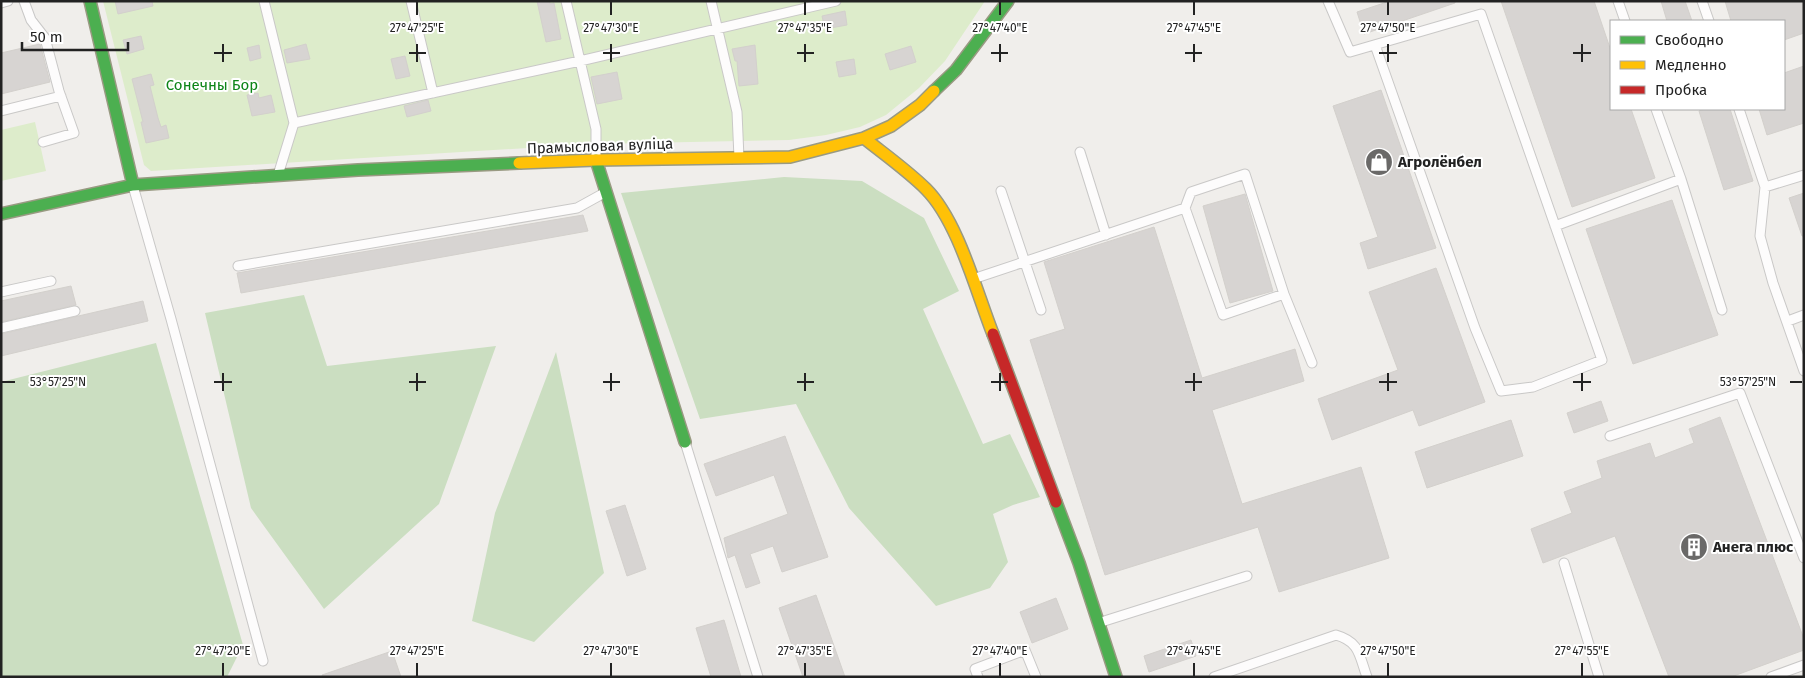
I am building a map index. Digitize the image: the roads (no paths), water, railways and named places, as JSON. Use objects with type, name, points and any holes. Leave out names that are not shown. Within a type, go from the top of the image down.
[{"type":"street","points":[[90,1],[133,185]]},
{"type":"street","name":"Прамысловая вуліца","points":[[1,214],[133,185],[358,170],[596,160],[790,157],[864,138],[891,126],[920,105],[956,70],[1008,1]]},
{"type":"street","points":[[864,138],[926,189],[944,212],[958,239],[1079,564],[1116,677]]},
{"type":"street","points":[[596,160],[685,442]]},
{"type":"lane","points":[[1,3],[8,1]]},
{"type":"lane","points":[[24,1],[31,20],[45,38],[61,96],[74,133],[43,142]]},
{"type":"lane","points":[[264,1],[294,123],[278,175]]},
{"type":"lane","points":[[412,1],[433,93]]},
{"type":"lane","points":[[566,1],[596,129],[596,160]]},
{"type":"lane","points":[[711,1],[736,112],[739,158]]},
{"type":"lane","points":[[294,123],[580,61],[836,1]]},
{"type":"lane","points":[[1328,1],[1350,52],[1481,14],[1602,360],[1533,387],[1501,391],[1474,328],[1375,45]]},
{"type":"lane","points":[[1618,1],[1625,20]]},
{"type":"lane","points":[[1702,1],[1709,20]]},
{"type":"lane","points":[[1,110],[61,96]]},
{"type":"lane","points":[[1656,110],[1681,179],[1722,310]]},
{"type":"lane","points":[[1739,110],[1765,187],[1760,236],[1773,283],[1788,321],[1804,371]]},
{"type":"lane","points":[[1080,152],[1106,234]]},
{"type":"lane","points":[[1284,294],[1223,315],[1185,208],[1191,192],[1245,174],[1284,294],[1312,363]]},
{"type":"lane","points":[[1765,187],[1804,174]]},
{"type":"lane","points":[[1554,226],[1681,179]]},
{"type":"lane","points":[[133,185],[263,661]]},
{"type":"lane","points":[[1001,191],[1042,310]]},
{"type":"lane","points":[[238,266],[577,208],[606,192]]},
{"type":"lane","points":[[972,279],[1185,208]]},
{"type":"lane","points":[[1,292],[51,281]]},
{"type":"lane","points":[[1,328],[75,311]]},
{"type":"lane","points":[[1788,321],[1804,315]]},
{"type":"lane","points":[[1610,436],[1740,393],[1804,558]]},
{"type":"lane","points":[[685,442],[758,677]]},
{"type":"lane","points":[[1564,564],[1599,677]]},
{"type":"lane","points":[[1098,623],[1247,576]]},
{"type":"lane","points":[[1214,677],[1336,635],[1348,639],[1356,647],[1367,677]]},
{"type":"lane","points":[[978,677],[975,669],[1025,650],[1036,677]]},
{"type":"lane","points":[[1771,677],[1804,665]]},
{"type":"place","name":"Агролёнбел","points":[[1379,162]]},
{"type":"place","name":"Анега плюс","points":[[1694,547]]},
{"type":"park label","name":"Сонечны Бор","points":[[212,85]]}]
